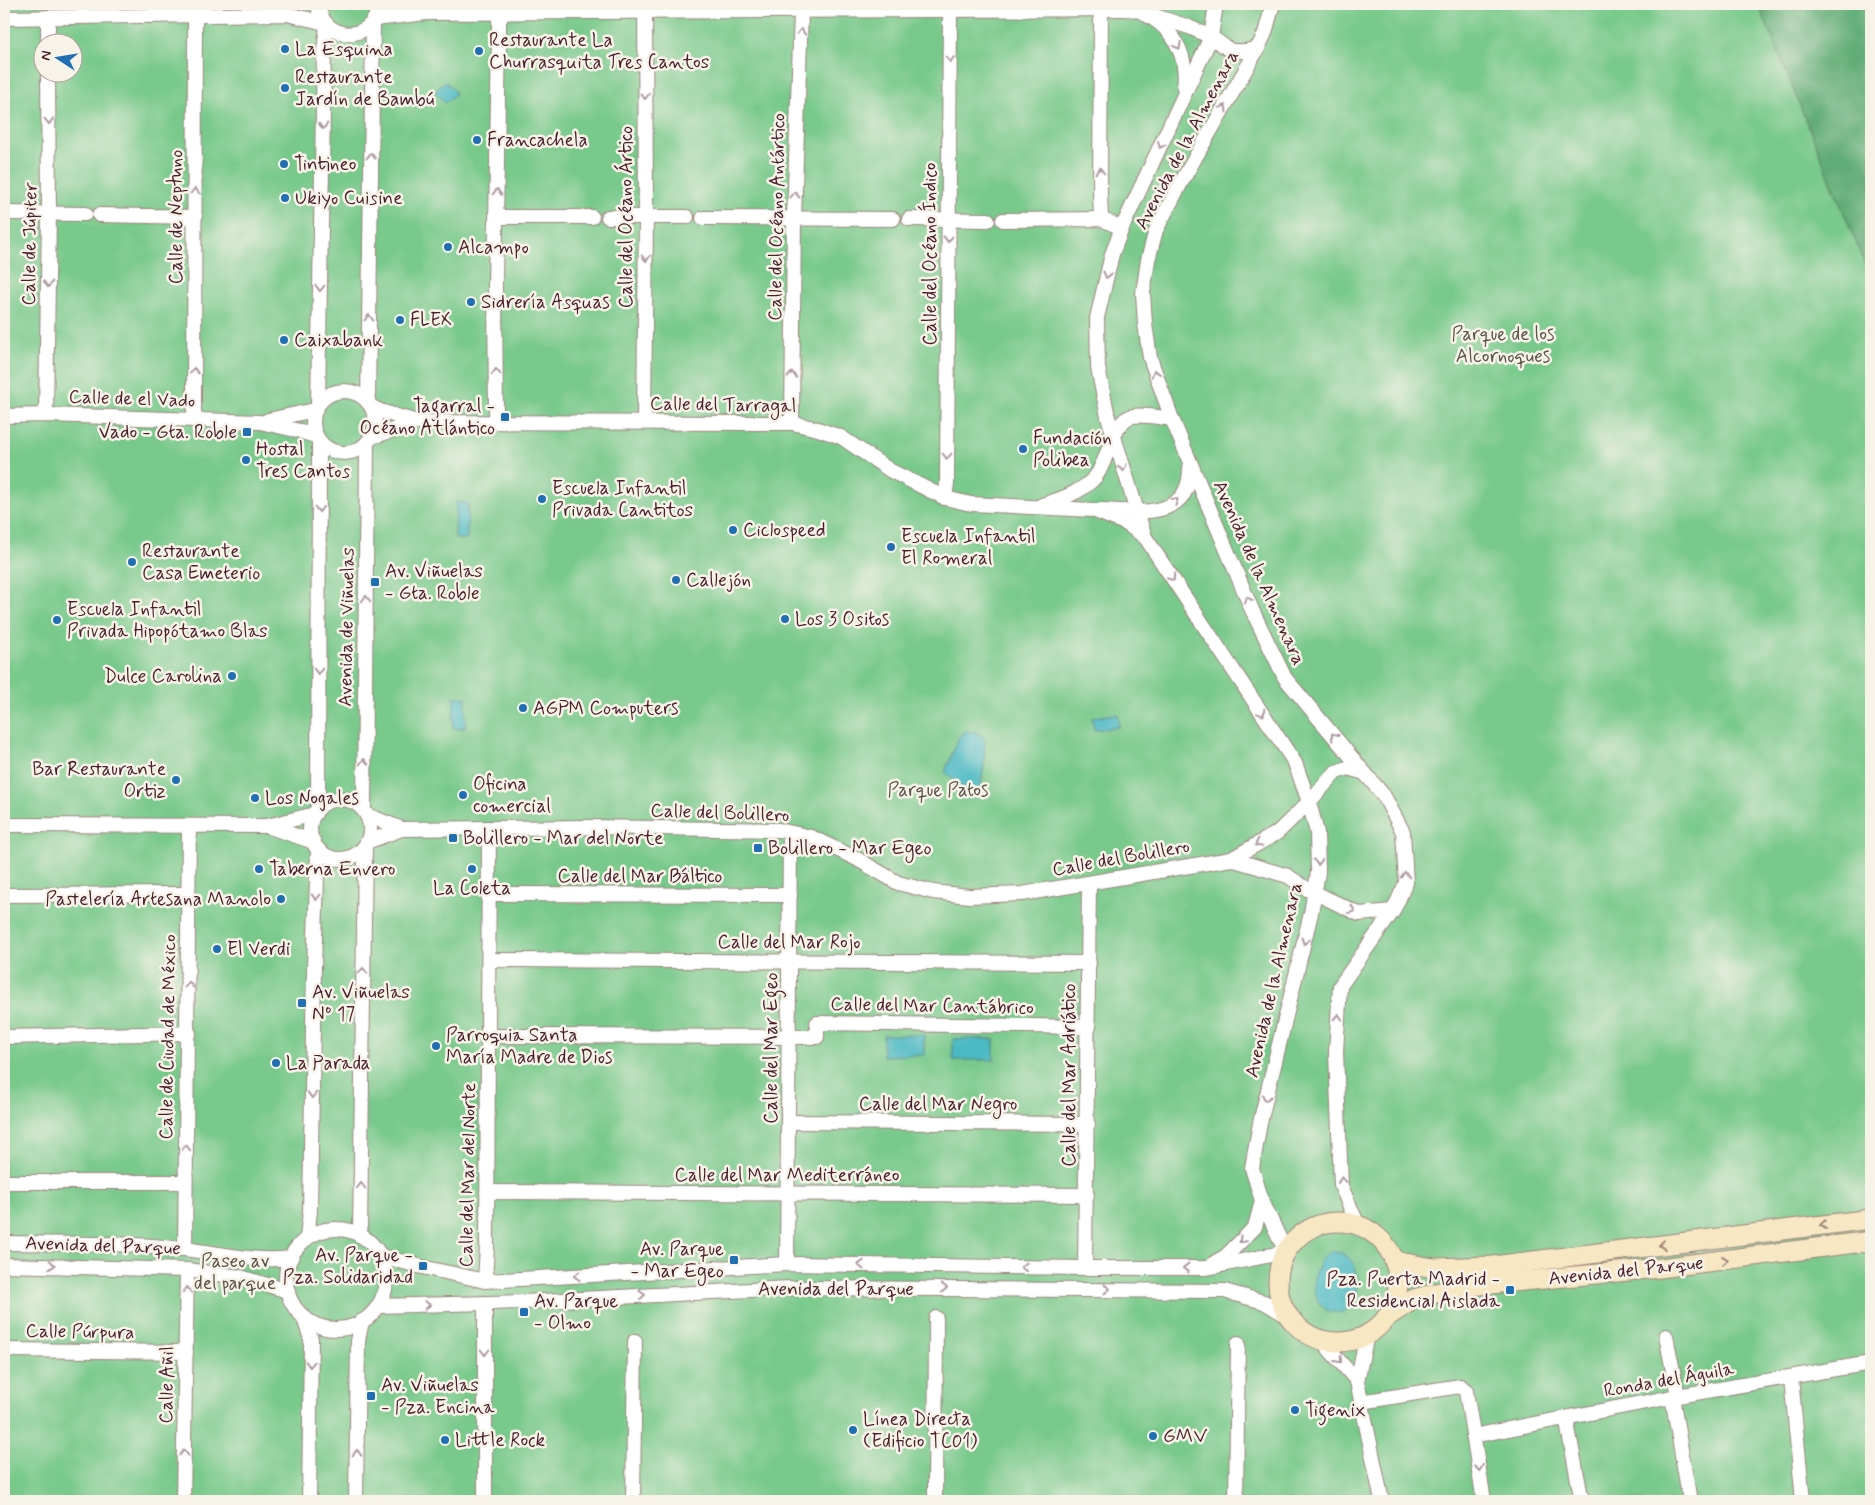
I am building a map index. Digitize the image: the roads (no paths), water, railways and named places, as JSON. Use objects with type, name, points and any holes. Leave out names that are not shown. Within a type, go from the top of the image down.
[{"type":"street","points":[[318,4],[318,10],[326,24],[334,31],[346,34],[362,31],[374,20],[427,13],[503,13],[603,7],[801,11],[1101,9],[1140,11],[1189,27],[1210,37],[1231,51],[1246,51],[1258,48]]},
{"type":"street","points":[[326,24],[316,407],[312,419],[317,439],[326,449],[341,454],[360,450],[370,440],[375,422],[370,405],[374,20],[379,4]]},
{"type":"street","name":"Avenida de la Almenara","points":[[1216,4],[1210,37],[1122,228],[1110,262],[1097,318],[1098,368],[1108,417],[1145,537],[1295,763],[1318,833],[1318,872],[1315,893],[1260,1123],[1252,1168],[1262,1201],[1286,1252]]},
{"type":"street","name":"Avenida de la Almenara","points":[[1273,4],[1265,33],[1258,48],[1156,230],[1148,260],[1143,293],[1145,324],[1150,358],[1190,466],[1252,610],[1285,678],[1384,796],[1403,832],[1406,883],[1393,911],[1340,986],[1336,1052],[1341,1186],[1358,1225]]},
{"type":"street","name":"Calle del Océano Ártico","points":[[644,422],[646,217],[645,8]]},
{"type":"street","points":[[1101,9],[1101,219]]},
{"type":"street","name":"Calle del Océano Índico","points":[[945,498],[947,483],[950,10]]},
{"type":"street","name":"Calle del Océano Antártico","points":[[792,424],[794,218],[801,11]]},
{"type":"street","points":[[1140,11],[1156,20],[1168,30],[1179,48],[1185,69],[1182,101]]},
{"type":"street","points":[[496,421],[495,287],[499,21],[503,13]]},
{"type":"street","points":[[4,18],[288,14],[326,24]]},
{"type":"street","name":"Calle de Neptuno","points":[[194,420],[195,16]]},
{"type":"street","points":[[48,17],[48,32]]},
{"type":"street","name":"Calle de Júpiter","points":[[46,415],[49,214],[48,82]]},
{"type":"street","points":[[7,213],[85,214]]},
{"type":"street","points":[[99,215],[195,216]]},
{"type":"street","points":[[497,217],[592,217]]},
{"type":"street","points":[[608,217],[687,218]]},
{"type":"street","points":[[703,218],[893,219]]},
{"type":"street","points":[[909,219],[988,220]]},
{"type":"street","points":[[1003,220],[1101,219],[1122,228]]},
{"type":"street","points":[[260,422],[297,415],[316,407],[325,397],[342,391],[352,392],[361,396],[370,405]]},
{"type":"street","name":"Calle del Tarragal","points":[[370,405],[380,411],[417,422],[792,424],[818,429],[841,437],[891,471],[945,498],[971,504],[1137,512]]},
{"type":"street","name":"Calle de el Vado","points":[[4,416],[46,415],[260,422]]},
{"type":"street","points":[[1114,438],[1119,424],[1132,416],[1172,419]]},
{"type":"street","points":[[260,422],[317,439]]},
{"type":"street","name":"Calle del Tarragal","points":[[370,440],[417,422]]},
{"type":"street","name":"Calle del Tarragal","points":[[1039,507],[1082,489],[1092,480],[1097,475],[1114,438]]},
{"type":"street","name":"Avenida de Viñuelas","points":[[316,812],[317,439]]},
{"type":"street","name":"Avenida de Viñuelas","points":[[366,813],[370,440]]},
{"type":"street","points":[[1137,512],[1159,510],[1178,501],[1187,490],[1190,482],[1190,466]]},
{"type":"street","name":"Calle del Tarragal","points":[[1093,510],[1127,524],[1145,537]]},
{"type":"street","points":[[1231,859],[1277,833],[1336,772],[1348,768],[1365,773]]},
{"type":"street","points":[[338,799],[348,800],[357,804],[366,813],[402,829],[366,844],[357,853],[349,857],[337,858],[324,854],[316,845],[311,833],[311,824],[316,812],[324,804],[338,799]]},
{"type":"street","points":[[4,825],[267,826],[316,812]]},
{"type":"street","points":[[360,1235],[366,844],[370,833],[366,813]]},
{"type":"street","name":"Calle de Ciudad de México","points":[[185,1249],[189,826]]},
{"type":"street","points":[[267,826],[316,845]]},
{"type":"street","name":"Calle del Bolillero","points":[[402,829],[779,830],[811,837],[825,843],[898,883],[933,892],[969,896],[1022,894],[1231,859]]},
{"type":"street","name":"Calle del Mar del Norte","points":[[484,1281],[487,1192],[489,829]]},
{"type":"street","name":"Calle del Mar Egeo","points":[[787,1264],[790,833]]},
{"type":"street","points":[[307,1238],[310,1211],[316,845]]},
{"type":"street","points":[[1231,859],[1288,876],[1315,893],[1359,914],[1393,911]]},
{"type":"street","name":"Calle del Mar Adriático","points":[[1086,1268],[1090,883]]},
{"type":"street","points":[[4,894],[188,894]]},
{"type":"street","name":"Calle del Mar Báltico","points":[[489,894],[790,895]]},
{"type":"street","name":"Calle del Mar Rojo","points":[[489,960],[1089,963]]},
{"type":"street","name":"Calle del Mar Cantábrico","points":[[488,1036],[817,1038],[817,1023],[1089,1027]]},
{"type":"street","points":[[4,1037],[188,1033]]},
{"type":"street","name":"Calle del Mar Negro","points":[[789,1122],[1088,1124]]},
{"type":"street","points":[[4,1182],[185,1182]]},
{"type":"street","name":"Calle del Mar Mediterráneo","points":[[487,1192],[1087,1195]]},
{"type":"street","points":[[1207,1268],[1226,1256],[1255,1227],[1262,1201]]},
{"type":"street","name":"Avenida del Parque","points":[[1394,1261],[1434,1268],[1493,1266],[1871,1219]]},
{"type":"street","points":[[1320,1340],[1340,1342],[1368,1335],[1387,1317],[1396,1300],[1398,1280],[1394,1261],[1380,1239],[1358,1225],[1341,1222],[1324,1224],[1308,1230],[1294,1241],[1286,1252],[1279,1270],[1278,1287],[1289,1317],[1303,1331],[1320,1340],[1357,1381]]},
{"type":"street","points":[[334,1229],[347,1230],[360,1235],[372,1244],[381,1256],[385,1268],[384,1294],[378,1306],[362,1322],[345,1328],[334,1329],[316,1325],[303,1316],[293,1305],[288,1291],[286,1274],[291,1258],[307,1238],[319,1232],[334,1229]]},
{"type":"street","name":"Avenida del Parque","points":[[1387,1317],[1414,1299],[1459,1287],[1660,1268],[1871,1241]]},
{"type":"street","name":"Avenida del Parque","points":[[4,1243],[142,1246],[185,1249],[259,1260],[291,1258]]},
{"type":"street","name":"Avenida del Parque","points":[[381,1256],[422,1268],[484,1281],[787,1264],[1207,1268],[1286,1252]]},
{"type":"street","name":"Avenida del Parque","points":[[4,1265],[187,1270],[240,1278],[288,1291]]},
{"type":"street","name":"Calle Añil","points":[[183,1501],[187,1270]]},
{"type":"street","name":"Avenida del Parque","points":[[378,1306],[485,1303],[790,1288],[1224,1290],[1264,1302],[1289,1317]]},
{"type":"street","points":[[485,1303],[485,1501]]},
{"type":"street","points":[[303,1316],[311,1339],[309,1501]]},
{"type":"street","points":[[935,1501],[936,1318]]},
{"type":"street","points":[[356,1501],[358,1341],[362,1322]]},
{"type":"street","points":[[1368,1335],[1357,1381],[1382,1501]]},
{"type":"street","points":[[1666,1336],[1690,1501]]},
{"type":"street","points":[[634,1501],[635,1341]]},
{"type":"street","points":[[1236,1501],[1238,1343]]},
{"type":"street","name":"Calle Púrpura","points":[[4,1350],[186,1352]]},
{"type":"street","name":"Ronda del Águila","points":[[1473,1436],[1675,1397],[1871,1363]]},
{"type":"street","points":[[1791,1378],[1803,1501]]},
{"type":"street","points":[[1361,1402],[1460,1386],[1466,1391],[1484,1501]]},
{"type":"street","points":[[1566,1418],[1582,1501]]},
{"type":"water","points":[[446,82],[455,94],[445,103],[435,92]]},
{"type":"water","points":[[456,502],[468,503],[467,539],[455,539]]},
{"type":"water","points":[[454,697],[466,697],[465,728],[453,728]]},
{"type":"water","points":[[1118,714],[1119,727],[1094,730],[1092,717]]},
{"type":"water","points":[[966,731],[976,732],[985,738],[980,793],[961,787],[945,772],[959,737]]},
{"type":"water","points":[[883,1035],[924,1035],[924,1055],[883,1056]]},
{"type":"water","points":[[953,1039],[994,1039],[994,1060],[953,1060]]},
{"type":"water","points":[[1333,1251],[1344,1254],[1352,1262],[1357,1273],[1358,1285],[1356,1296],[1351,1306],[1343,1311],[1333,1312],[1320,1304],[1314,1282],[1317,1267],[1321,1260]]},
{"type":"place","name":"La Esquina","points":[[285,49]]},
{"type":"place","name":"Restaurante La Churrasquita Tres Cantos","points":[[479,51]]},
{"type":"place","name":"Restaurante Jardín de Bambú","points":[[285,88]]},
{"type":"place","name":"Francachela","points":[[477,140]]},
{"type":"place","name":"Tintineo","points":[[284,164]]},
{"type":"place","name":"Ukiyo Cuisine","points":[[285,198]]},
{"type":"place","name":"Alcampo","points":[[448,247]]},
{"type":"place","name":"Sidrería Asquas","points":[[471,302]]},
{"type":"place","name":"FLEX","points":[[400,320]]},
{"type":"place","name":"Caixabank","points":[[284,340]]},
{"type":"place","name":"Tagarral - Océano Atlántico","points":[[505,417]]},
{"type":"place","name":"Vado - Gta. Roble","points":[[247,432]]},
{"type":"place","name":"Fundación Polibea","points":[[1023,449]]},
{"type":"place","name":"Hostal Tres Cantos","points":[[246,460]]},
{"type":"place","name":"Escuela Infantil Privada Cantitos","points":[[542,499]]},
{"type":"place","name":"Ciclospeed","points":[[733,530]]},
{"type":"place","name":"Escuela Infantil El Romeral","points":[[891,547]]},
{"type":"place","name":"Restaurante Casa Emeterio","points":[[132,562]]},
{"type":"place","name":"Callejón","points":[[676,580]]},
{"type":"place","name":"Av. Viñuelas - Gta. Roble","points":[[375,582]]},
{"type":"place","name":"Los 3 Ositos","points":[[785,619]]},
{"type":"place","name":"Escuela Infantil Privada Hipopótamo Blas","points":[[57,620]]},
{"type":"place","name":"Dulce Carolina","points":[[232,676]]},
{"type":"place","name":"AGPM Computers","points":[[523,708]]},
{"type":"place","name":"Bar Restaurante Ortiz","points":[[176,780]]},
{"type":"place","name":"Oficina comercial","points":[[463,795]]},
{"type":"place","name":"Los Nogales","points":[[255,798]]},
{"type":"place","name":"Bolillero - Mar del Norte","points":[[453,838]]},
{"type":"place","name":"Bolillero - Mar Egeo","points":[[758,848]]},
{"type":"place","name":"Taberna Envero","points":[[259,869]]},
{"type":"place","name":"La Coleta","points":[[472,869]]},
{"type":"place","name":"Pastelería Artesana Manolo","points":[[281,899]]},
{"type":"place","name":"El Verdi","points":[[217,949]]},
{"type":"place","name":"Av. Viñuelas Nº 17","points":[[302,1003]]},
{"type":"place","name":"Parroquia Santa María Madre de Dios","points":[[436,1046]]},
{"type":"place","name":"La Parada","points":[[276,1063]]},
{"type":"place","name":"Av. Parque - Mar Egeo","points":[[734,1260]]},
{"type":"place","name":"Av. Parque - Pza. Solidaridad","points":[[423,1266]]},
{"type":"place","name":"Pza. Puerta Madrid - Residencial Aislada","points":[[1510,1290]]},
{"type":"place","name":"Av. Parque - Olmo","points":[[524,1312]]},
{"type":"place","name":"Av. Viñuelas - Pza. Encina","points":[[371,1396]]},
{"type":"place","name":"Tigenix","points":[[1295,1410]]},
{"type":"place","name":"Línea Directa (Edificio TC01)","points":[[853,1430]]},
{"type":"place","name":"GMV","points":[[1153,1436]]},
{"type":"place","name":"Little Rock","points":[[445,1440]]},
{"type":"park label","name":"Parque de los Alcornoques","points":[[1503,345]]},
{"type":"park label","name":"Parque Patos","points":[[938,790]]},
{"type":"park label","name":"Paseo av del parque","points":[[235,1272]]}]
